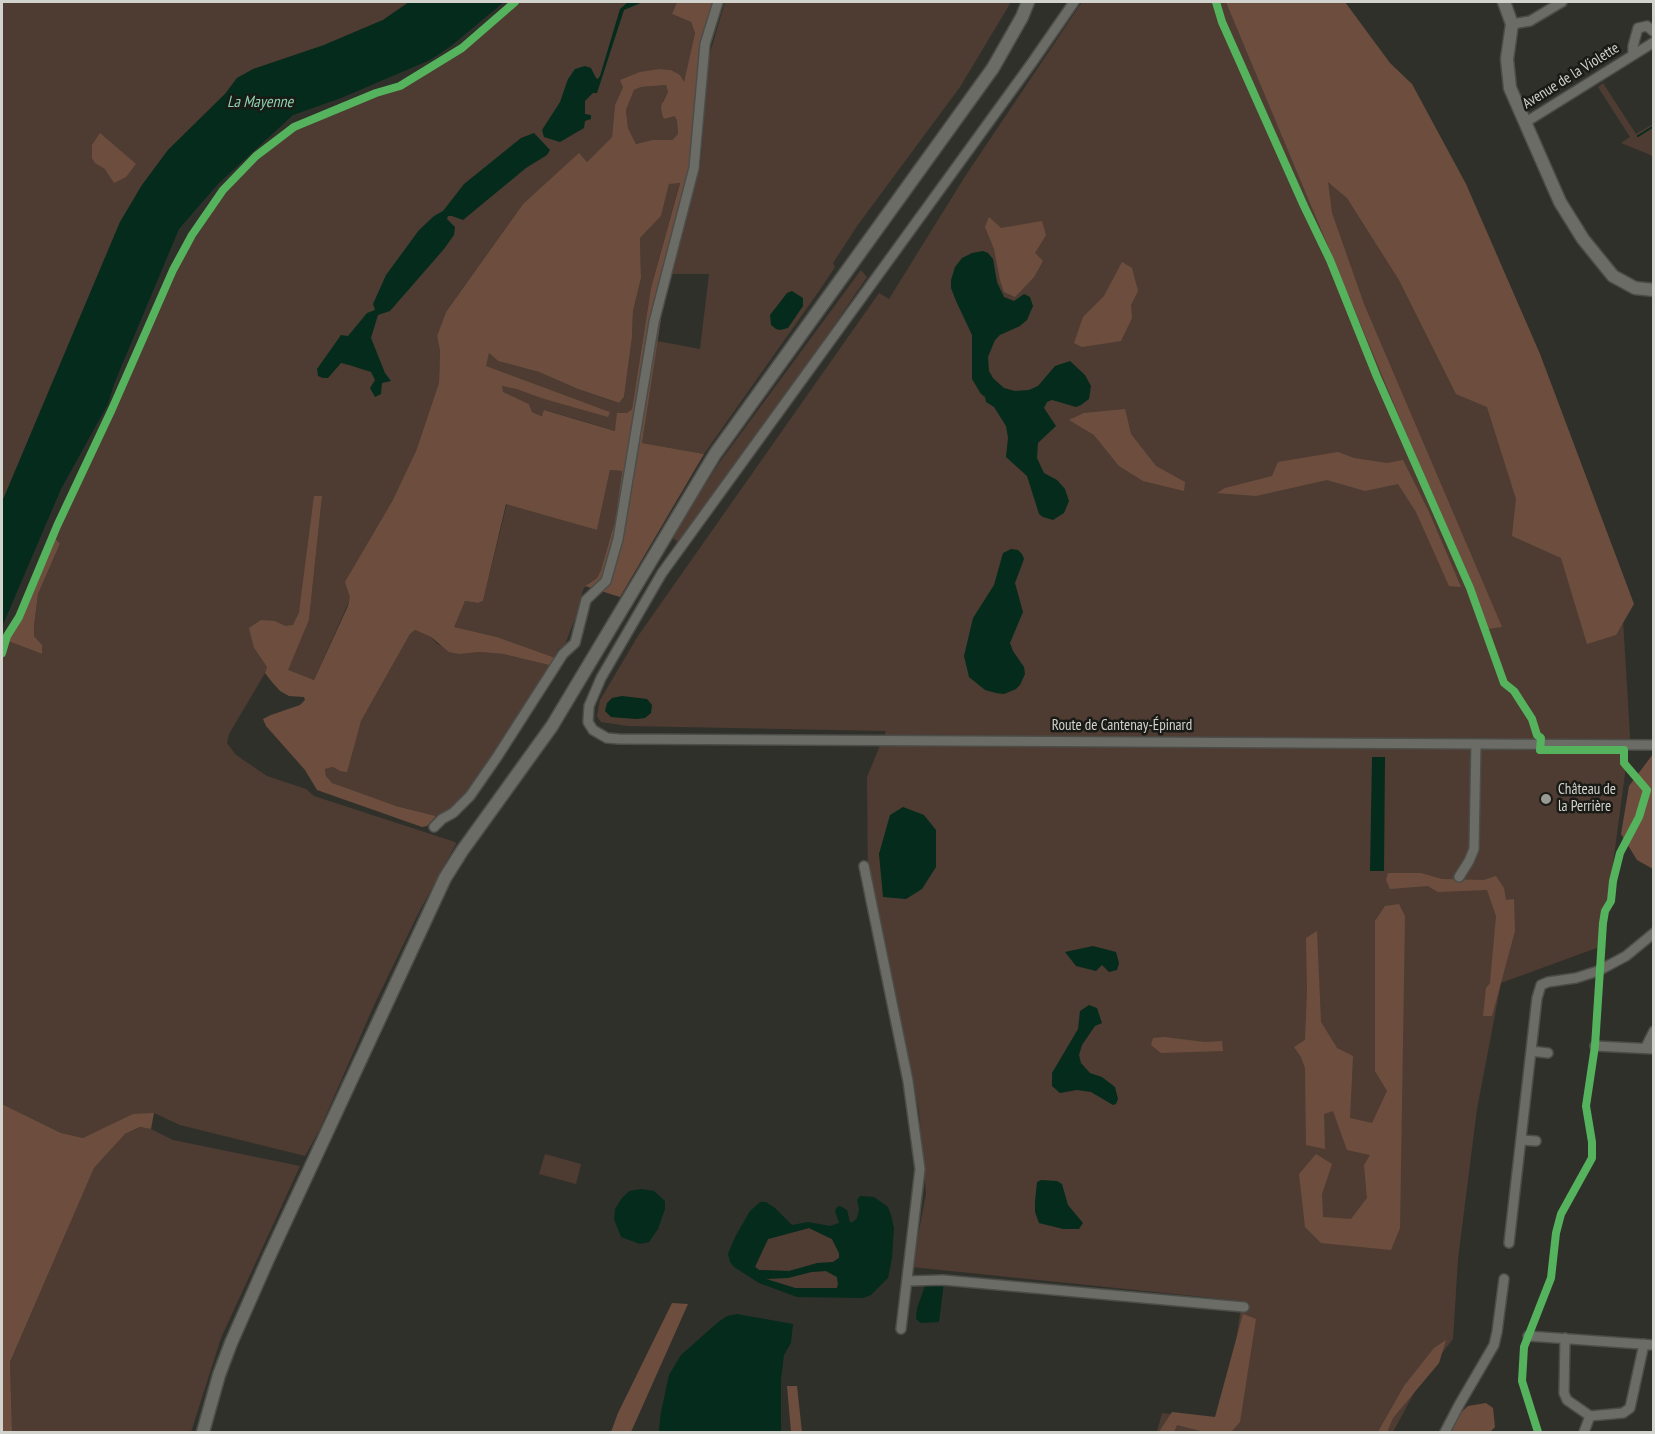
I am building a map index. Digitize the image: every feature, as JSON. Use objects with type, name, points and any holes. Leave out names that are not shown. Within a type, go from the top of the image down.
[{"type":"main road","points":[[203,1432],[231,1342],[446,878],[462,851],[558,716],[715,454],[993,68],[1028,2]]},
{"type":"main road","points":[[1504,2],[1510,12],[1512,24]]},
{"type":"main road","name":"Avenue de la Violette","points":[[1512,24],[1507,59],[1508,77],[1514,98],[1560,202],[1596,257],[1618,280],[1640,290],[1653,290]]},
{"type":"street","points":[[434,827],[470,796],[563,654],[574,643],[586,600],[606,581],[618,539],[654,322],[694,168],[705,44],[718,2]]},
{"type":"street","name":"Route de Cantenay-Épinard","points":[[1074,2],[662,573],[601,678],[588,706],[588,722],[593,730],[607,738],[619,739],[1653,745]]},
{"type":"street","points":[[1512,24],[1530,21],[1562,2]]},
{"type":"street","name":"Avenue de la Violette","points":[[1633,54],[1638,28],[1649,27],[1653,32]]},
{"type":"street","name":"Avenue de la Violette","points":[[1526,122],[1653,42]]},
{"type":"street","points":[[1459,876],[1474,849],[1476,744]]},
{"type":"street","points":[[864,866],[908,1081],[920,1169],[901,1329]]},
{"type":"street","points":[[1509,1243],[1537,999],[1541,985],[1598,971],[1626,956],[1653,933]]},
{"type":"street","points":[[1595,1046],[1650,1048],[1653,1031]]},
{"type":"street","points":[[1531,1051],[1548,1053]]},
{"type":"street","points":[[1522,1140],[1536,1141]]},
{"type":"street","points":[[1445,1432],[1494,1345],[1504,1279]]},
{"type":"street","points":[[907,1281],[943,1280],[1244,1307]]},
{"type":"street","points":[[1528,1336],[1565,1338],[1649,1345],[1630,1408],[1623,1413],[1590,1416],[1567,1400],[1564,1393],[1565,1338]]},
{"type":"street","points":[[1584,1432],[1590,1416]]},
{"type":"shaded area","points":[[2,2],[409,2],[383,20],[237,78],[225,94],[168,150],[142,185],[120,222],[2,502]]},
{"type":"shaded area","points":[[517,2],[677,2],[672,14],[691,22],[695,33],[684,83],[680,75],[670,70],[659,69],[623,87],[615,105],[612,137],[587,162],[579,154],[523,204],[446,312],[437,336],[440,351],[439,383],[416,451],[314,680],[287,671],[309,620],[322,496],[299,612],[293,626],[286,626],[275,621],[254,648],[267,667],[229,734],[227,743],[236,755],[267,776],[306,789],[314,796],[456,844],[418,914],[375,1003],[319,1131],[305,1156],[180,1125],[154,1113],[108,1127],[83,1138],[61,1133],[2,1104],[2,658],[8,641],[42,654],[42,645],[34,636],[34,626],[38,594],[60,545],[54,537],[110,420],[169,285],[189,248],[225,192],[251,165],[288,134],[380,94],[404,87],[466,48]]},
{"type":"shaded area","points":[[677,2],[713,2],[699,59],[689,181],[655,317],[661,319],[642,443],[704,454],[620,597],[585,586],[597,578],[601,570],[615,521],[622,471],[610,470],[597,530],[506,504],[483,601],[478,603],[465,601],[454,627],[497,637],[555,658],[551,668],[549,665],[503,654],[449,652],[431,637],[415,630],[410,634],[361,721],[347,772],[333,767],[325,769],[326,776],[332,783],[396,806],[436,816],[427,826],[422,827],[317,790],[305,770],[266,726],[263,719],[300,705],[305,700],[304,697],[289,696],[280,691],[272,682],[265,673],[267,667],[254,648],[249,628],[261,620],[275,621],[286,626],[293,625],[299,612],[314,496],[322,496],[309,620],[288,670],[314,680],[348,606],[350,597],[345,582],[393,500],[416,451],[439,383],[440,351],[437,336],[446,312],[523,204],[579,153],[587,162],[612,137],[615,105],[623,87],[620,80],[640,72],[659,69],[671,70],[680,75],[684,82],[695,33],[691,22],[672,14]],"holes":[[[666,85],[668,92],[661,106],[662,114],[664,119],[675,116],[678,134],[672,140],[652,140],[636,144],[628,128],[626,110],[634,90],[641,87]],[[680,183],[651,288],[632,409],[627,413],[617,413],[615,431],[544,410],[542,416],[532,412],[529,404],[503,392],[502,386],[608,417],[610,412],[486,366],[489,353],[498,361],[539,372],[619,403],[624,397],[633,311],[641,278],[640,238],[661,216],[669,184]]]},
{"type":"shaded area","points":[[725,2],[1011,2],[960,87],[857,226],[833,263],[835,267],[819,291],[704,454],[642,443],[657,341],[700,349],[709,274],[672,274],[701,161],[708,60]]},
{"type":"shaded area","points":[[1082,2],[1325,2],[1623,620],[1630,736],[1602,946],[1501,983],[1477,1109],[1458,1259],[1453,1339],[1421,1380],[1393,1432],[1157,1432],[1162,1413],[1224,1421],[1242,1301],[912,1267],[926,1194],[919,1111],[868,887],[867,777],[886,731],[628,726],[601,722],[597,716],[600,700],[638,636],[879,293],[889,299],[964,178]]},
{"type":"shaded area","points":[[1226,2],[1345,2],[1390,63],[1412,84],[1466,184],[1540,354],[1634,604],[1616,635],[1587,644],[1561,558],[1512,536],[1516,499],[1487,407],[1456,394],[1399,280],[1347,198],[1328,182],[1332,213],[1364,304],[1502,627],[1488,629]]},
{"type":"shaded area","points":[[1603,83],[1636,134],[1653,124],[1653,156],[1621,143],[1630,137],[1598,87]]},
{"type":"shaded area","points":[[666,85],[668,92],[663,101],[665,119],[675,115],[678,134],[672,140],[652,140],[636,144],[628,128],[626,110],[634,90],[641,87]]},
{"type":"shaded area","points":[[100,133],[136,164],[126,177],[114,183],[105,169],[95,163],[92,158],[92,145]]},
{"type":"shaded area","points":[[680,182],[651,288],[632,409],[616,431],[545,410],[543,416],[532,412],[529,404],[502,392],[502,386],[541,398],[610,412],[485,366],[489,353],[498,361],[539,372],[618,403],[624,398],[633,311],[641,278],[640,238],[661,216],[669,184]]},
{"type":"shaded area","points":[[989,217],[1001,228],[1042,221],[1046,235],[1035,253],[1043,261],[1034,277],[1015,297],[1004,292],[1000,280],[994,249],[985,227]]},
{"type":"shaded area","points":[[1122,262],[1132,268],[1138,291],[1131,305],[1132,318],[1121,341],[1082,347],[1074,343],[1083,317],[1104,296]]},
{"type":"shaded area","points":[[861,270],[867,277],[793,386],[678,542],[673,538],[675,532],[719,463]]},
{"type":"shaded area","points":[[1125,409],[1131,434],[1156,466],[1185,482],[1184,491],[1143,481],[1119,466],[1094,435],[1069,420],[1084,413]]},
{"type":"shaded area","points":[[1338,452],[1354,458],[1387,463],[1403,460],[1429,512],[1461,587],[1449,586],[1416,512],[1398,484],[1365,491],[1327,480],[1256,496],[1217,493],[1225,488],[1272,476],[1278,462]]},
{"type":"shaded area","points":[[610,470],[622,471],[615,521],[601,570],[597,578],[587,584],[583,590],[564,647],[558,649],[555,658],[497,637],[453,627],[465,601],[478,603],[483,601],[507,503],[597,530]]},
{"type":"shaded area","points":[[54,537],[60,544],[38,594],[34,626],[34,636],[42,645],[42,654],[8,641]]},
{"type":"shaded area","points":[[415,630],[431,637],[437,644],[460,654],[480,652],[503,654],[549,665],[551,668],[472,789],[446,814],[436,816],[396,806],[332,783],[326,776],[325,769],[333,767],[340,771],[354,743],[361,721],[410,634]]},
{"type":"shaded area","points":[[1653,754],[1653,869],[1637,860],[1621,834],[1629,786]]},
{"type":"shaded area","points":[[1388,873],[1421,873],[1442,879],[1484,880],[1496,876],[1504,888],[1506,900],[1514,899],[1515,931],[1492,1016],[1483,1016],[1486,988],[1490,983],[1496,916],[1487,890],[1438,892],[1428,886],[1390,889],[1386,880]]},
{"type":"shaded area","points":[[1399,904],[1405,916],[1400,1228],[1391,1250],[1321,1243],[1305,1227],[1299,1174],[1316,1154],[1332,1164],[1322,1194],[1323,1217],[1351,1219],[1367,1198],[1364,1165],[1370,1155],[1347,1150],[1333,1111],[1324,1114],[1325,1149],[1306,1145],[1305,1068],[1294,1047],[1305,1040],[1306,938],[1317,931],[1321,1022],[1337,1048],[1353,1056],[1350,1118],[1372,1123],[1387,1091],[1375,1071],[1375,921],[1385,906]]},
{"type":"shaded area","points":[[1164,1037],[1205,1042],[1222,1041],[1223,1051],[1161,1053],[1151,1045],[1153,1038]]},
{"type":"shaded area","points":[[2,1104],[61,1133],[83,1138],[133,1114],[154,1113],[151,1129],[140,1127],[125,1134],[94,1168],[10,1362],[12,1432],[2,1432]]},
{"type":"shaded area","points":[[141,1127],[151,1129],[173,1140],[300,1166],[221,1338],[191,1432],[12,1432],[10,1362],[94,1168],[125,1134]]},
{"type":"shaded area","points":[[545,1154],[581,1164],[576,1184],[539,1174]]},
{"type":"shaded area","points":[[809,1228],[832,1239],[839,1258],[833,1262],[789,1271],[759,1270],[755,1266],[768,1239]]},
{"type":"shaded area","points":[[826,1271],[837,1277],[837,1288],[795,1288],[766,1279],[788,1278]]},
{"type":"shaded area","points":[[672,1303],[688,1304],[631,1432],[611,1432],[618,1413]]},
{"type":"shaded area","points":[[1243,1314],[1256,1319],[1240,1422],[1231,1432],[1205,1432],[1177,1425],[1174,1432],[1159,1432],[1172,1412],[1215,1417]]},
{"type":"shaded area","points":[[1446,1340],[1439,1363],[1393,1418],[1387,1432],[1378,1432],[1404,1386],[1434,1348]]},
{"type":"shaded area","points":[[787,1386],[797,1386],[802,1432],[791,1432]]},
{"type":"shaded area","points":[[1486,1403],[1493,1408],[1495,1427],[1490,1432],[1452,1431],[1454,1419],[1468,1406]]},
{"type":"water","name":"La Mayenne","points":[[409,2],[504,2],[451,46],[430,60],[341,98],[293,115],[218,184],[179,229],[114,384],[108,404],[61,489],[2,627],[2,502],[120,222],[142,185],[168,150],[225,94],[237,78],[253,69],[324,45],[383,20]]},
{"type":"water","points":[[628,2],[643,2],[624,10],[597,93],[593,93],[585,101],[585,114],[591,115],[591,119],[585,121],[584,128],[560,142],[544,137],[542,130],[560,102],[568,79],[575,69],[585,66],[591,68],[596,78],[600,76],[620,9]]},
{"type":"water","points":[[534,133],[550,150],[547,155],[526,168],[463,220],[448,216],[447,219],[455,227],[454,235],[390,311],[378,315],[371,338],[385,373],[391,381],[382,383],[381,394],[375,397],[370,388],[375,380],[371,372],[349,365],[341,363],[328,378],[318,376],[317,369],[341,335],[348,336],[367,313],[375,310],[373,304],[386,275],[419,230],[443,211],[464,184],[521,138]]},
{"type":"water","points":[[983,251],[993,259],[997,282],[1004,297],[1014,301],[1024,294],[1030,297],[1033,306],[1027,320],[995,340],[988,357],[989,371],[993,378],[1004,388],[1015,391],[1029,390],[1038,386],[1055,366],[1070,361],[1085,375],[1091,386],[1089,399],[1081,405],[1076,407],[1052,400],[1047,402],[1044,408],[1056,426],[1038,443],[1037,458],[1044,473],[1057,480],[1065,489],[1069,501],[1064,513],[1053,520],[1039,514],[1027,476],[1006,457],[1008,438],[1006,426],[994,407],[986,402],[972,379],[972,335],[951,288],[951,280],[955,267],[962,258]]},
{"type":"water","points":[[792,291],[803,298],[803,306],[788,328],[776,329],[771,325],[770,315],[787,293]]},
{"type":"water","points":[[1011,549],[1018,550],[1024,559],[1015,583],[1023,612],[1010,643],[1024,667],[1025,674],[1016,689],[1004,694],[985,690],[969,677],[964,656],[973,618],[994,585],[1003,553]]},
{"type":"water","points":[[622,696],[647,699],[652,705],[651,713],[645,718],[636,719],[611,717],[605,711],[607,703],[612,698]]},
{"type":"water","points":[[1372,757],[1385,757],[1384,871],[1370,871]]},
{"type":"water","points":[[903,807],[924,815],[936,830],[936,867],[922,889],[906,899],[883,897],[879,854],[890,815]]},
{"type":"water","points":[[1093,946],[1116,952],[1119,963],[1117,970],[1109,972],[1102,965],[1096,971],[1076,966],[1065,952]]},
{"type":"water","points":[[1089,1005],[1097,1008],[1102,1023],[1095,1026],[1082,1045],[1079,1055],[1081,1063],[1090,1073],[1102,1077],[1115,1087],[1118,1099],[1113,1105],[1091,1092],[1077,1090],[1060,1093],[1052,1086],[1052,1073],[1078,1029],[1080,1011]]},
{"type":"water","points":[[1057,1181],[1062,1184],[1068,1205],[1083,1223],[1079,1229],[1063,1229],[1039,1223],[1035,1212],[1035,1201],[1037,1182]]},
{"type":"water","points":[[641,1189],[654,1191],[665,1201],[665,1209],[658,1229],[649,1242],[640,1244],[621,1237],[614,1219],[615,1209],[622,1198],[629,1191]]},
{"type":"water","points":[[860,1196],[874,1197],[888,1207],[894,1228],[888,1278],[871,1295],[863,1298],[797,1297],[759,1283],[730,1262],[728,1254],[735,1237],[750,1211],[760,1202],[766,1202],[775,1208],[792,1225],[808,1222],[830,1226],[839,1223],[835,1211],[840,1206],[847,1210],[850,1222],[853,1222],[857,1218],[859,1209],[857,1200]],"holes":[[[809,1228],[832,1239],[839,1258],[833,1262],[817,1263],[789,1271],[759,1270],[755,1267],[768,1239]],[[826,1271],[837,1277],[837,1288],[795,1288],[766,1279],[788,1278]]]},
{"type":"water","points":[[944,1282],[939,1322],[921,1323],[916,1319],[917,1308],[925,1286],[927,1283]]},
{"type":"water","points":[[737,1314],[793,1324],[791,1343],[784,1355],[781,1379],[781,1432],[660,1432],[661,1412],[669,1375],[681,1355],[717,1323],[727,1316]]},
{"type":"waterway","points":[[1638,136],[1654,126]]},
{"type":"cycle path","points":[[2,653],[7,636],[19,617],[57,526],[112,409],[173,270],[192,235],[223,190],[256,156],[294,127],[376,93],[400,86],[462,48],[515,2]]},
{"type":"cycle path","points":[[1216,2],[1222,22],[1330,260],[1377,377],[1470,588],[1504,683],[1514,691],[1532,719],[1537,735],[1541,738],[1540,750],[1624,750],[1624,763],[1647,790],[1639,817],[1620,853],[1611,901],[1605,911],[1603,923],[1595,1046],[1586,1106],[1592,1142],[1592,1158],[1561,1214],[1556,1233],[1551,1278],[1524,1347],[1522,1381],[1538,1432]]},
{"type":"place","name":"Château de la Perrière","points":[[1546,799]]}]
